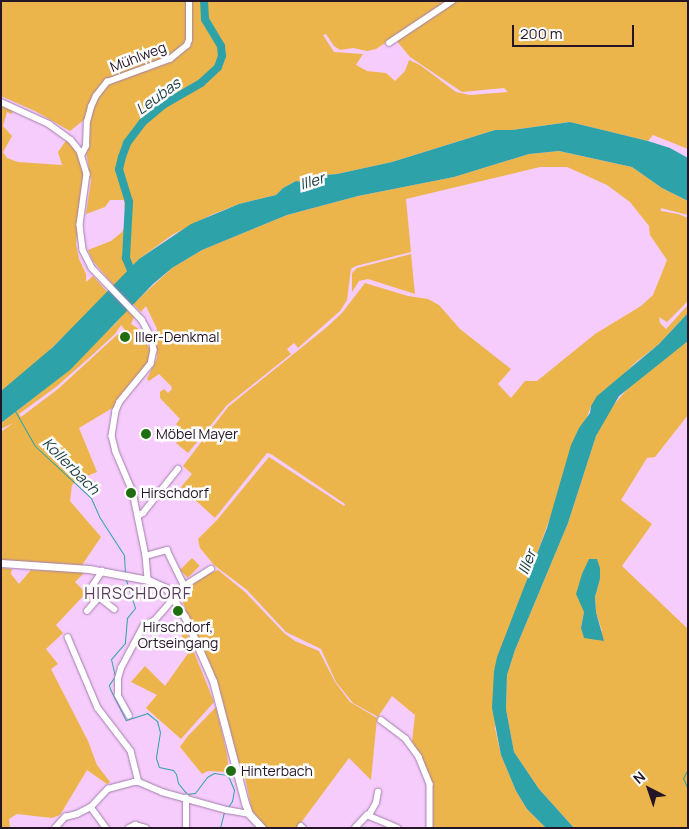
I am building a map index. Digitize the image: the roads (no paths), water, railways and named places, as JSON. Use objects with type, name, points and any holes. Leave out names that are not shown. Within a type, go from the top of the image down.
[{"type":"main road","points":[[1,563],[102,571],[148,580],[162,585],[173,596],[192,632],[212,682],[249,814],[262,828]]},
{"type":"street","name":"Mühlweg","points":[[148,580],[146,556],[131,486],[116,452],[112,436],[118,406],[148,370],[153,357],[152,338],[145,324],[89,264],[81,242],[80,224],[86,174],[82,154],[86,146],[87,122],[91,107],[101,89],[117,78],[170,59],[183,50],[189,40],[189,1]]},
{"type":"street","points":[[389,43],[452,1]]},
{"type":"street","points":[[1,102],[56,129],[71,140],[82,154]]},
{"type":"street","points":[[138,516],[143,513],[178,469]]},
{"type":"street","points":[[146,556],[167,550],[184,585]]},
{"type":"street","points":[[129,716],[118,696],[118,678],[121,668],[143,627],[155,620],[184,585],[211,569]]},
{"type":"street","points":[[102,571],[90,590],[114,609]]},
{"type":"street","points":[[87,611],[99,597]]},
{"type":"street","points":[[68,637],[98,708],[132,751],[139,782]]},
{"type":"street","points":[[381,720],[406,739],[419,757],[430,784],[430,828]]},
{"type":"street","points":[[55,828],[60,819],[91,807],[108,789],[124,783],[139,782],[162,792],[249,814]]},
{"type":"street","points":[[369,815],[376,803],[378,792]]},
{"type":"street","points":[[186,798],[186,828]]},
{"type":"street","points":[[91,807],[101,825],[106,828]]},
{"type":"street","points":[[355,828],[363,816],[369,815],[397,828]]},
{"type":"street","points":[[129,828],[135,825],[146,828]]},
{"type":"water","name":"Iller","points":[[570,122],[648,141],[670,148],[688,158],[688,201],[662,188],[632,167],[559,151],[529,154],[454,177],[358,196],[287,215],[202,250],[172,268],[153,284],[70,370],[1,423],[1,391],[53,347],[139,259],[191,224],[239,204],[276,195],[283,188],[296,181],[308,183],[314,176],[337,174],[392,162],[495,130],[512,130]]},
{"type":"water","points":[[688,313],[688,341],[619,396],[596,436],[568,523],[515,650],[507,675],[506,709],[514,752],[539,789],[574,828],[546,828],[527,809],[516,791],[501,755],[492,708],[494,671],[497,657],[547,528],[571,445],[579,428],[590,413],[591,406],[597,396],[659,344]]},
{"type":"water","points":[[589,559],[597,559],[600,568],[600,579],[595,597],[596,612],[604,641],[584,638],[581,628],[584,612],[576,594]]},
{"type":"waterway","name":"Leubas","points":[[134,278],[126,258],[129,202],[119,169],[122,157],[127,143],[143,122],[163,105],[201,83],[218,67],[222,56],[221,46],[205,19],[204,1]]},
{"type":"waterway","name":"Kollerbach","points":[[15,411],[35,446],[91,498],[100,518],[124,555],[125,573]]},
{"type":"waterway","name":"Kollerbach","points":[[126,580],[135,608],[127,618],[125,643],[111,659],[115,676],[109,685],[110,689],[126,720],[147,713],[157,721],[160,732],[156,758],[159,767],[173,770],[178,783],[187,794],[195,793],[207,777],[214,773],[226,775],[234,790],[232,801],[228,807]]},
{"type":"waterway","points":[[688,769],[683,778],[688,789]]},
{"type":"waterway","name":"Kollerbach","points":[[220,828],[224,812]]},
{"type":"place","name":"Iller-Denkmal","points":[[125,337]]},
{"type":"place","name":"Möbel Mayer","points":[[146,434]]},
{"type":"place","name":"Hirschdorf","points":[[131,493]]},
{"type":"place","name":"Hirschdorf, Ortseingang","points":[[178,611]]},
{"type":"place","name":"Hinterbach","points":[[231,771]]},
{"type":"district","name":"HIRSCHDORF","points":[[138,593]]}]
